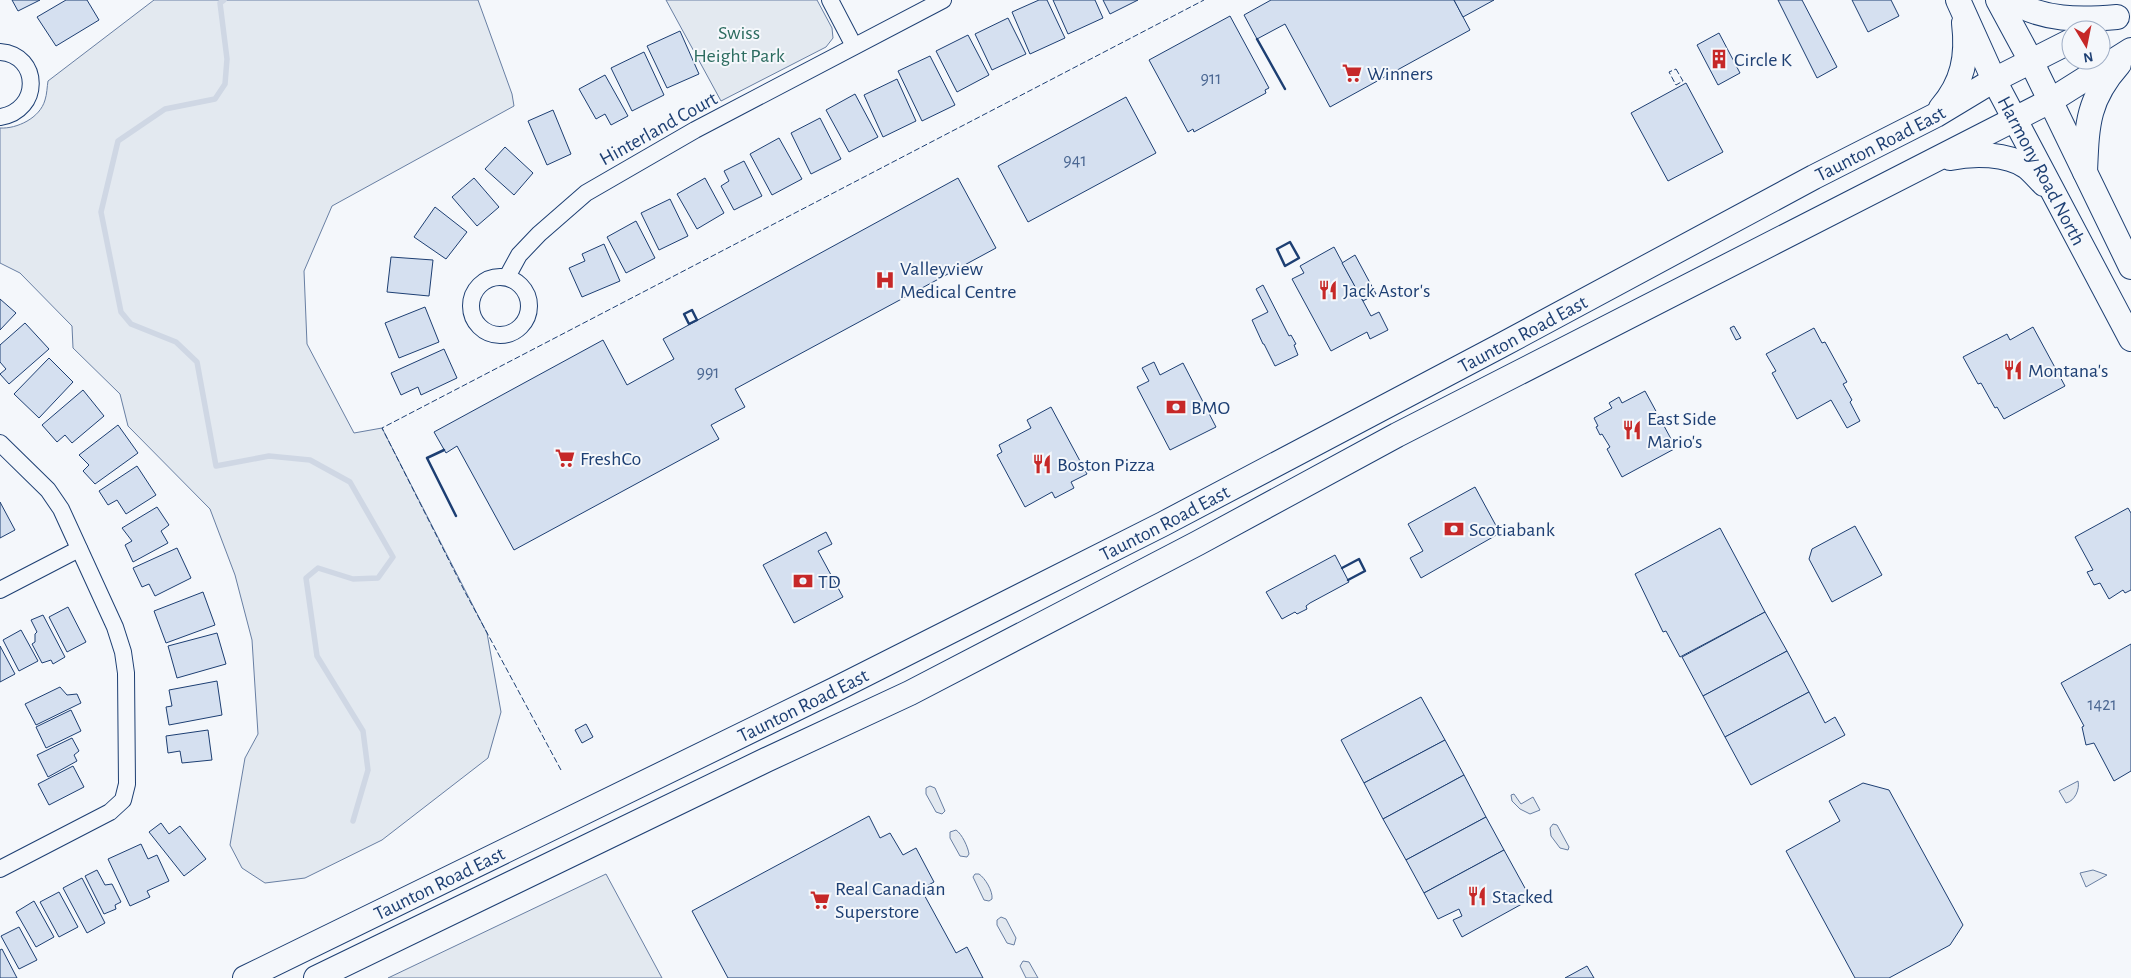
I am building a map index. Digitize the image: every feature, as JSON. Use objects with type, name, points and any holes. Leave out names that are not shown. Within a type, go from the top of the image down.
[{"type":"main road","name":"Harmony Road North","points":[[1998,0],[2031,61],[2131,267]]},
{"type":"main road","points":[[2011,0],[2022,7],[2046,15],[2079,20],[2124,14]]},
{"type":"main road","name":"Harmony Road North","points":[[1960,3],[1994,80],[2131,339]]},
{"type":"main road","points":[[1936,115],[1958,84],[1965,64],[1966,39],[1960,3]]},
{"type":"main road","points":[[2111,20],[2124,14]]},
{"type":"main road","name":"Taunton Road East","points":[[245,978],[827,693],[1163,524],[1491,351],[1814,177],[1936,115],[1994,80],[2061,46]]},
{"type":"main road","name":"Taunton Road East","points":[[316,978],[910,693],[1198,543],[1397,435],[2050,101],[2131,51]]},
{"type":"main road","points":[[2085,173],[2091,110],[2101,86],[2131,51]]},
{"type":"main road","points":[[1931,162],[1964,155],[1995,155],[2026,166],[2054,192]]},
{"type":"street","points":[[830,0],[854,46]]},
{"type":"street","name":"Hinterland Court","points":[[507,277],[519,255],[539,234],[586,193],[695,130],[943,0]]},
{"type":"street","points":[[0,52],[15,57],[23,63],[31,82],[30,92],[20,109],[12,115],[0,117]]},
{"type":"street","points":[[0,443],[55,500],[115,627],[123,652],[126,682],[126,794],[123,800],[110,812],[0,869]]},
{"type":"street","points":[[0,590],[79,549]]},
{"type":"green space","points":[[154,0],[478,0],[512,94],[514,106],[332,206],[304,271],[307,344],[354,433],[382,428],[487,633],[501,712],[488,758],[382,840],[305,878],[265,883],[242,868],[230,845],[245,758],[258,734],[252,640],[235,575],[210,509],[128,426],[120,394],[73,348],[72,326],[20,273],[0,263],[0,128],[14,127],[33,117],[45,100],[48,81]]},
{"type":"green space","name":"Swiss Height Park","points":[[666,0],[817,0],[832,28],[833,38],[826,47],[721,101]]},
{"type":"green space","points":[[2078,781],[2076,794],[2072,800],[2066,803],[2059,791]]},
{"type":"green space","points":[[930,786],[935,788],[945,811],[942,814],[936,812],[926,794],[926,788]]},
{"type":"green space","points":[[1514,794],[1521,804],[1533,797],[1540,810],[1530,814],[1520,809],[1512,801],[1511,795]]},
{"type":"green space","points":[[1553,824],[1557,825],[1569,847],[1568,850],[1560,848],[1551,836],[1550,828]]},
{"type":"green space","points":[[956,830],[966,844],[969,854],[967,857],[960,856],[950,838],[950,832]]},
{"type":"green space","points":[[2093,870],[2107,875],[2086,887],[2080,873]]},
{"type":"green space","points":[[606,874],[662,978],[388,978]]},
{"type":"green space","points":[[975,874],[979,874],[988,885],[992,896],[992,899],[989,901],[984,900],[973,877]]},
{"type":"green space","points":[[1001,917],[1006,919],[1016,938],[1014,945],[1007,943],[997,925],[997,920]]},
{"type":"green space","points":[[1023,961],[1029,962],[1038,978],[1026,978],[1020,966]]},
{"type":"building","points":[[12,0],[40,0],[18,11]]},
{"type":"building","points":[[66,0],[87,0],[99,20],[56,46],[37,17]]},
{"type":"building","points":[[1039,0],[1047,0],[1065,38],[1030,54],[1012,12]]},
{"type":"building","points":[[1053,0],[1095,0],[1103,18],[1068,34]]},
{"type":"building","points":[[1103,0],[1138,0],[1110,14]]},
{"type":"building","name":"Winners","points":[[1271,0],[1454,0],[1470,30],[1330,107],[1285,24],[1257,39],[1244,15]]},
{"type":"building","points":[[1454,0],[1494,0],[1463,17]]},
{"type":"building","points":[[1778,0],[1802,0],[1837,67],[1817,78]]},
{"type":"building","points":[[1852,0],[1891,0],[1899,16],[1868,32]]},
{"type":"building","points":[[1230,16],[1269,88],[1265,90],[1266,93],[1194,132],[1193,129],[1188,132],[1149,60]]},
{"type":"building","points":[[1008,18],[1026,54],[992,70],[975,34]]},
{"type":"building","points":[[680,31],[699,74],[667,88],[647,46]]},
{"type":"building","name":"Circle K","points":[[1719,33],[1740,73],[1718,85],[1697,45]]},
{"type":"building","points":[[968,35],[989,75],[957,92],[936,51]]},
{"type":"building","points":[[644,52],[664,95],[632,111],[611,68]]},
{"type":"building","points":[[930,56],[955,105],[922,121],[898,71]]},
{"type":"building","points":[[605,75],[628,116],[611,125],[605,114],[596,119],[579,89]]},
{"type":"building","points":[[897,79],[916,121],[883,137],[864,95]]},
{"type":"building","points":[[1686,83],[1723,152],[1668,181],[1631,113]]},
{"type":"building","points":[[855,94],[878,137],[849,152],[826,110]]},
{"type":"building","points":[[1126,97],[1156,153],[1028,222],[998,166]]},
{"type":"building","points":[[553,110],[571,154],[547,165],[528,121]]},
{"type":"building","points":[[820,118],[841,159],[811,174],[791,133]]},
{"type":"building","points":[[779,138],[802,179],[772,195],[750,154]]},
{"type":"building","points":[[505,147],[533,173],[514,195],[485,169]]},
{"type":"building","points":[[744,161],[762,196],[734,210],[721,186],[729,181],[724,171]]},
{"type":"building","points":[[474,178],[499,207],[477,226],[452,197]]},
{"type":"building","points":[[705,178],[724,213],[697,229],[677,194]]},
{"type":"building","points":[[958,178],[996,248],[735,389],[745,407],[711,425],[719,439],[514,550],[457,446],[446,453],[434,432],[603,340],[627,385],[674,359],[663,339]]},
{"type":"building","points":[[670,199],[688,236],[659,250],[641,213]]},
{"type":"building","points":[[435,207],[467,232],[446,259],[414,237]]},
{"type":"building","points":[[636,221],[655,258],[626,273],[607,237]]},
{"type":"building","points":[[604,244],[620,281],[582,297],[569,268],[585,261],[582,254]]},
{"type":"building","name":"Jack Astor's","points":[[1334,247],[1371,316],[1379,312],[1388,330],[1370,339],[1367,332],[1331,351],[1292,279],[1304,273],[1300,266]]},
{"type":"building","points":[[1355,255],[1376,294],[1363,301],[1342,263]]},
{"type":"building","points":[[391,257],[433,260],[429,296],[387,292]]},
{"type":"building","points":[[1263,285],[1289,336],[1291,335],[1296,344],[1294,345],[1298,355],[1275,366],[1252,320],[1268,312],[1256,289]]},
{"type":"building","points":[[0,299],[16,313],[0,330]]},
{"type":"building","points":[[425,307],[439,342],[399,358],[385,323]]},
{"type":"building","points":[[25,323],[49,349],[9,384],[0,374],[6,369],[0,362],[0,345]]},
{"type":"building","points":[[1734,326],[1741,338],[1736,340],[1730,328]]},
{"type":"building","name":"Montana's","points":[[2033,327],[2065,386],[2004,419],[1997,407],[1995,408],[1981,383],[1978,384],[1963,357],[2007,334],[2010,340]]},
{"type":"building","points":[[1814,328],[1822,343],[1825,342],[1847,382],[1843,384],[1860,421],[1847,428],[1831,400],[1797,419],[1772,373],[1776,371],[1766,354]]},
{"type":"building","points":[[444,349],[457,378],[421,395],[418,387],[401,395],[391,373]]},
{"type":"building","points":[[49,358],[73,382],[39,418],[14,394]]},
{"type":"building","name":"BMO","points":[[1154,362],[1160,375],[1183,363],[1216,427],[1170,450],[1137,387],[1149,381],[1142,368]]},
{"type":"building","points":[[83,390],[104,416],[72,443],[65,435],[57,442],[42,425]]},
{"type":"building","name":"East Side Mario's","points":[[1645,391],[1676,448],[1622,477],[1607,449],[1610,447],[1596,427],[1598,426],[1594,418],[1612,408],[1609,403],[1619,397],[1622,403]]},
{"type":"building","name":"Boston Pizza","points":[[1051,407],[1087,474],[1071,482],[1074,488],[1055,498],[1052,492],[1025,507],[997,455],[1002,452],[999,445],[1031,428],[1027,420]]},
{"type":"building","points":[[118,425],[138,453],[95,484],[83,471],[89,465],[79,455]]},
{"type":"building","points":[[137,466],[156,495],[126,514],[117,500],[108,505],[99,491]]},
{"type":"building","name":"Scotiabank","points":[[1475,487],[1500,533],[1421,578],[1410,558],[1423,551],[1408,524]]},
{"type":"building","points":[[0,502],[15,530],[0,538]]},
{"type":"building","points":[[157,507],[169,525],[161,531],[168,543],[133,562],[125,545],[132,541],[122,528]]},
{"type":"building","points":[[2128,508],[2131,513],[2131,590],[2125,593],[2123,590],[2109,599],[2100,583],[2094,585],[2087,572],[2093,570],[2075,537]]},
{"type":"building","points":[[1855,526],[1882,575],[1832,602],[1809,559],[1812,549]]},
{"type":"building","points":[[1720,528],[1765,612],[1680,657],[1666,631],[1663,632],[1635,574]]},
{"type":"building","name":"TD","points":[[826,532],[832,544],[818,551],[843,597],[794,623],[763,565]]},
{"type":"building","points":[[177,548],[191,578],[155,596],[149,584],[142,587],[133,568]]},
{"type":"building","points":[[1335,555],[1349,582],[1310,603],[1306,606],[1307,609],[1297,614],[1295,612],[1282,619],[1266,592]]},
{"type":"building","points":[[203,592],[215,625],[166,643],[154,611]]},
{"type":"building","points":[[68,607],[86,642],[67,652],[49,617]]},
{"type":"building","points":[[1765,612],[1787,651],[1703,696],[1682,657]]},
{"type":"building","points":[[43,615],[65,657],[53,664],[51,660],[42,663],[32,644],[35,642],[35,634],[37,632],[31,620]]},
{"type":"building","points":[[21,630],[38,661],[19,671],[3,640]]},
{"type":"building","points":[[217,633],[226,664],[177,678],[168,646]]},
{"type":"building","points":[[2131,644],[2131,771],[2114,781],[2094,743],[2086,745],[2082,727],[2084,726],[2061,683]]},
{"type":"building","points":[[0,646],[15,674],[0,682]]},
{"type":"building","points":[[1787,651],[1809,692],[1725,737],[1703,696]]},
{"type":"building","points":[[217,681],[222,715],[169,725],[166,707],[172,706],[169,690]]},
{"type":"building","points":[[60,687],[67,695],[77,694],[81,703],[36,725],[25,704]]},
{"type":"building","points":[[1809,692],[1825,723],[1835,717],[1845,735],[1751,785],[1725,737]]},
{"type":"building","points":[[1421,697],[1445,740],[1364,783],[1341,740]]},
{"type":"building","points":[[71,710],[81,731],[46,748],[36,727]]},
{"type":"building","points":[[586,724],[593,737],[582,743],[575,730]]},
{"type":"building","points":[[208,730],[212,760],[182,763],[180,751],[168,753],[166,736]]},
{"type":"building","points":[[72,738],[79,751],[74,755],[77,761],[48,777],[37,755]]},
{"type":"building","points":[[1445,740],[1464,775],[1383,819],[1364,783]]},
{"type":"building","points":[[73,766],[84,787],[49,805],[38,784]]},
{"type":"building","points":[[1464,775],[1486,817],[1406,860],[1383,819]]},
{"type":"building","points":[[1863,783],[1889,790],[1963,925],[1950,945],[1889,978],[1855,978],[1786,851],[1840,821],[1829,801]]},
{"type":"building","name":"Real Canadian Superstore","points":[[869,816],[880,838],[890,833],[903,855],[916,848],[934,882],[921,889],[956,953],[967,947],[983,978],[728,978],[692,911]]},
{"type":"building","points":[[1486,817],[1504,850],[1424,893],[1406,860]]},
{"type":"building","points":[[161,823],[169,834],[180,826],[206,859],[184,876],[149,832]]},
{"type":"building","points":[[141,844],[148,859],[157,855],[169,881],[147,891],[150,897],[130,906],[108,859]]},
{"type":"building","name":"Stacked","points":[[1504,850],[1531,899],[1462,937],[1453,920],[1462,916],[1459,909],[1438,919],[1424,893]]},
{"type":"building","points":[[97,870],[105,885],[112,884],[121,902],[115,905],[116,909],[104,914],[85,876]]},
{"type":"building","points":[[82,878],[105,923],[87,933],[63,888]]},
{"type":"building","points":[[59,892],[78,927],[59,937],[40,902]]},
{"type":"building","points":[[34,901],[54,937],[36,947],[16,912]]},
{"type":"building","points":[[19,927],[37,960],[19,969],[1,936]]},
{"type":"building","points":[[2,949],[17,978],[0,978],[0,950]]},
{"type":"building","points":[[1587,966],[1594,978],[1565,978]]},
{"type":"waterway","points":[[224,0],[220,3],[227,59],[225,84],[215,99],[165,109],[118,141],[101,212],[121,312],[131,324],[176,342],[197,362],[216,466],[269,456],[310,460],[350,482],[393,557],[378,578],[353,579],[318,568],[306,578],[317,656],[363,731],[368,770],[353,821]]},
{"type":"fence","points":[[561,770],[465,592],[382,428],[1204,0]]},
{"type":"fence","points":[[1676,69],[1683,81],[1676,85],[1669,72],[1676,69]]},
{"type":"wall","points":[[1257,39],[1285,89]]},
{"type":"wall","points":[[1290,242],[1299,258],[1285,266],[1277,249],[1290,242]]},
{"type":"wall","points":[[692,310],[697,320],[689,324],[684,314],[692,310]]},
{"type":"wall","points":[[444,450],[427,458],[456,516]]},
{"type":"wall","points":[[1342,568],[1359,559],[1365,571],[1348,580]]},
{"type":"place","name":"Circle K","points":[[1719,59]]},
{"type":"place","name":"Winners","points":[[1352,73]]},
{"type":"place","name":"Valleyview Medical Centre","points":[[885,280]]},
{"type":"place","name":"Jack Astor's","points":[[1328,290]]},
{"type":"place","name":"Montana's","points":[[2013,370]]},
{"type":"place","name":"BMO","points":[[1176,407]]},
{"type":"place","name":"East Side Mario's","points":[[1632,430]]},
{"type":"place","name":"FreshCo","points":[[565,458]]},
{"type":"place","name":"Boston Pizza","points":[[1042,464]]},
{"type":"place","name":"Scotiabank","points":[[1454,529]]},
{"type":"place","name":"TD","points":[[803,581]]},
{"type":"place","name":"Stacked","points":[[1477,896]]},
{"type":"place","name":"Real Canadian Superstore","points":[[820,900]]}]
